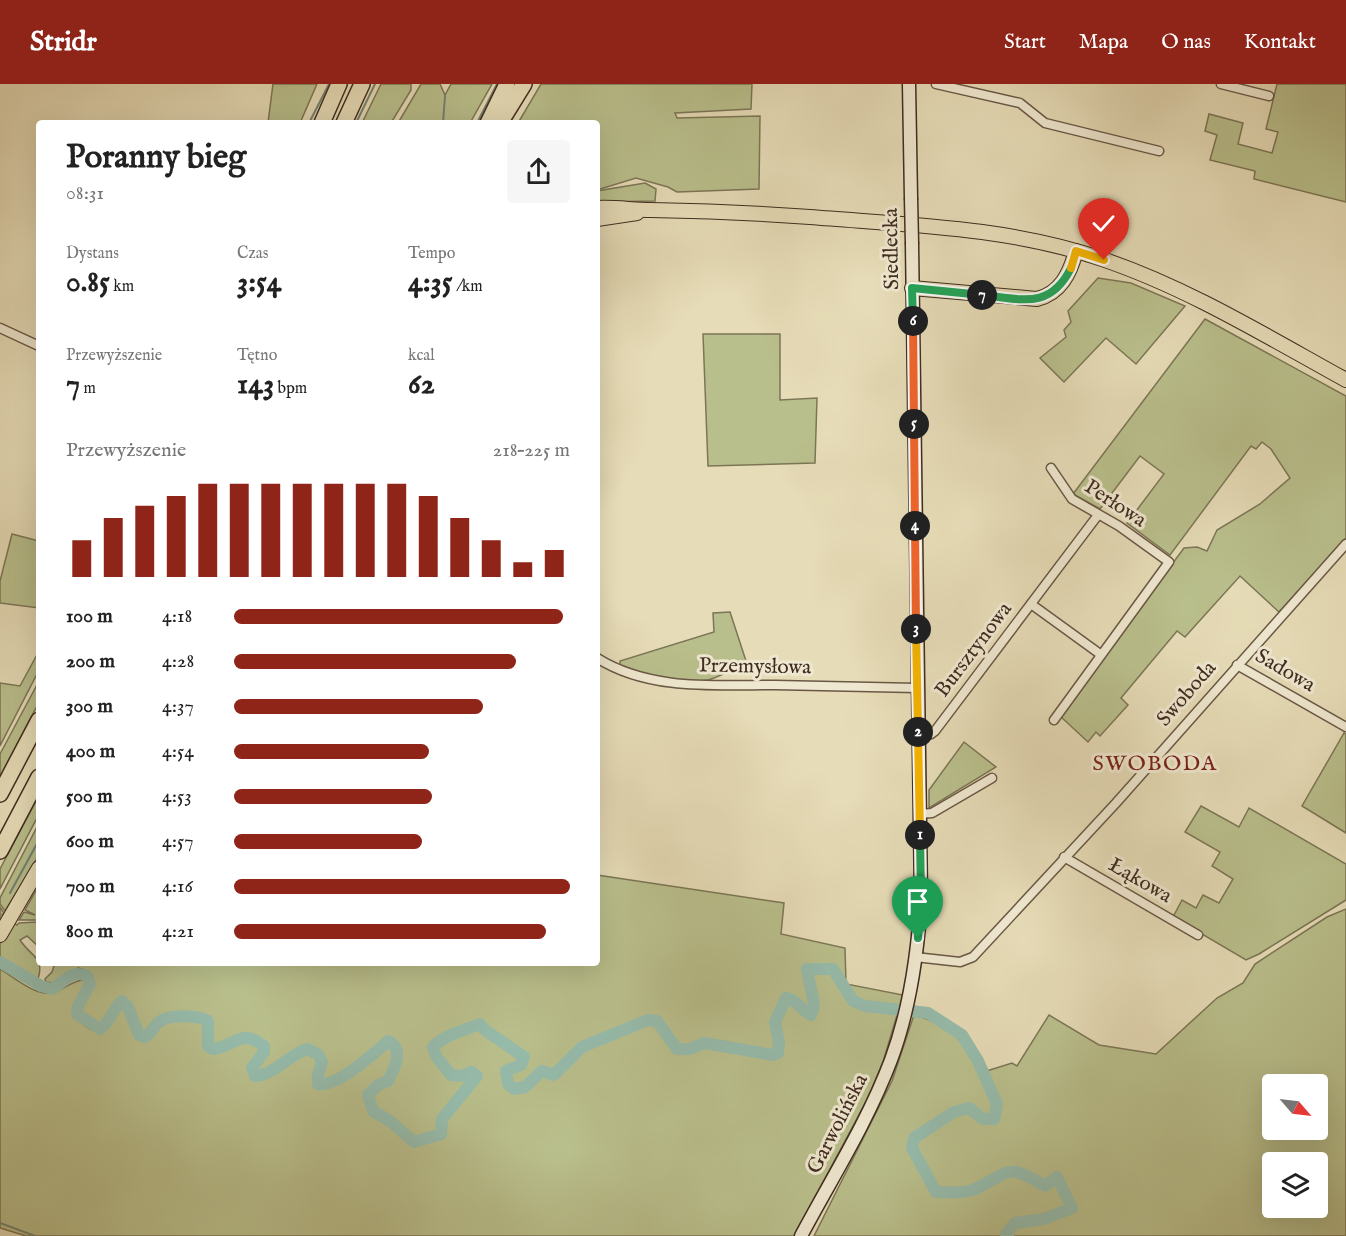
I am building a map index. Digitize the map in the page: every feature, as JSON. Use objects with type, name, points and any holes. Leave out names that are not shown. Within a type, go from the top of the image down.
[{"type":"highway","points":[[323,120],[339,84]]},
{"type":"highway","points":[[345,120],[362,84]]},
{"type":"highway","points":[[489,120],[507,84]]},
{"type":"highway","points":[[502,120],[524,84]]},
{"type":"highway","points":[[0,794],[36,726]]},
{"type":"highway","points":[[0,851],[36,783]]},
{"type":"main road","name":"Siedlecka","points":[[909,84],[921,898],[909,990]]},
{"type":"main road","points":[[600,208],[717,211],[948,228],[1011,236],[1076,251],[1149,277],[1202,300],[1346,380]]},
{"type":"main road","points":[[600,218],[647,210]]},
{"type":"main road","points":[[912,288],[1037,299],[1049,295],[1059,287],[1071,267],[1076,251]]},
{"type":"main road","points":[[0,935],[36,873]]},
{"type":"main road","name":"Garwolińska","points":[[801,1236],[883,1080],[901,1026],[909,990]]},
{"type":"street","points":[[936,84],[1020,103],[1045,123],[1159,151]]},
{"type":"street","points":[[1221,84],[1269,96]]},
{"type":"street","points":[[0,328],[36,345]]},
{"type":"street","name":"Perłowa","points":[[1051,468],[1072,499],[1119,526],[1169,562],[1100,654]]},
{"type":"street","name":"Bursztynowa","points":[[918,736],[935,731],[1098,515]]},
{"type":"street","name":"Swoboda","points":[[915,957],[960,962],[971,959],[1116,803],[1237,664],[1346,544]]},
{"type":"street","name":"Bursztynowa","points":[[1031,604],[1100,654]]},
{"type":"street","points":[[1054,720],[1100,654]]},
{"type":"street","name":"Przemysłowa","points":[[600,660],[632,674],[677,684],[917,688]]},
{"type":"street","name":"Sadowa","points":[[1237,664],[1346,727]]},
{"type":"street","points":[[919,814],[932,813],[992,778]]},
{"type":"street","name":"Łąkowa","points":[[1064,857],[1198,935]]},
{"type":"green space","points":[[273,84],[317,84],[301,120],[268,120]]},
{"type":"green space","points":[[381,84],[411,84],[411,90],[393,120],[363,120]]},
{"type":"green space","points":[[421,84],[440,84],[445,95],[451,84],[492,84],[472,120],[400,120]]},
{"type":"green space","points":[[541,84],[752,84],[751,109],[675,113],[677,118],[760,116],[759,189],[677,192],[668,187],[636,178],[600,189],[600,120],[520,120]]},
{"type":"green space","points":[[1277,84],[1346,84],[1346,202],[1254,179],[1255,171],[1210,160],[1217,135],[1205,131],[1209,114],[1243,123],[1238,144],[1272,153],[1278,132],[1266,129]]},
{"type":"green space","points":[[645,183],[656,189],[655,201],[600,202],[600,190]]},
{"type":"green space","points":[[1098,278],[1131,283],[1185,306],[1136,364],[1106,338],[1064,382],[1040,358],[1066,337],[1064,330],[1071,322],[1068,311]]},
{"type":"green space","points":[[1205,319],[1346,396],[1346,538],[1279,612],[1240,576],[1185,637],[1177,631],[1121,698],[1128,705],[1100,736],[1096,732],[1088,742],[1060,716],[1184,548],[1197,547],[1207,551],[1217,530],[1260,504],[1290,478],[1271,449],[1262,442],[1256,449],[1251,446],[1170,555],[1127,523],[1164,474],[1140,456],[1100,509],[1073,494]]},
{"type":"green space","points":[[703,334],[780,334],[780,400],[817,398],[815,463],[708,466]]},
{"type":"green space","points":[[12,534],[36,540],[36,608],[0,603],[0,581]]},
{"type":"green space","points":[[730,612],[746,661],[723,675],[708,680],[675,681],[620,665],[620,661],[714,632],[713,613]]},
{"type":"green space","points":[[36,657],[36,676],[0,746],[0,683],[20,686]]},
{"type":"green space","points":[[36,687],[36,708],[0,777],[0,754]]},
{"type":"green space","points":[[1344,733],[1346,734],[1346,833],[1302,806]]},
{"type":"green space","points":[[964,742],[996,767],[929,808],[929,790]]},
{"type":"green space","points":[[36,801],[36,820],[0,889],[0,869]]},
{"type":"green space","points":[[1201,806],[1239,827],[1249,808],[1346,864],[1346,900],[1246,960],[1173,917],[1182,900],[1196,908],[1203,895],[1219,903],[1233,879],[1212,866],[1220,852],[1185,832]]},
{"type":"green space","points":[[36,829],[36,860],[5,911],[0,904],[0,898]]},
{"type":"green space","points":[[600,875],[784,903],[781,934],[845,948],[846,984],[903,995],[883,1062],[868,1098],[794,1236],[26,1236],[0,1228],[0,969],[34,990],[48,993],[85,979],[87,982],[75,1010],[84,1025],[94,1030],[104,1030],[111,1024],[122,1005],[139,1040],[136,1017],[127,1002],[123,999],[116,1001],[100,1025],[91,1022],[80,1009],[93,985],[91,975],[78,968],[54,983],[46,982],[45,979],[54,966],[600,966]]},
{"type":"green space","points":[[36,890],[36,920],[19,920],[24,912],[35,915],[25,910]]},
{"type":"green space","points":[[0,907],[4,913],[2,915],[17,925],[36,922],[36,944],[27,936],[20,940],[36,958],[36,966],[40,966],[38,979],[0,957]]},
{"type":"green space","points":[[1346,909],[1346,1236],[814,1236],[892,1081],[913,1018],[912,1014],[937,1023],[954,1034],[980,1073],[1012,1063],[1017,1066],[1049,1015],[1099,1045],[1156,1054],[1217,998],[1243,983],[1255,964],[1327,917]]},
{"type":"waterway","points":[[311,120],[329,84]]},
{"type":"waterway","points":[[357,120],[375,84]]},
{"type":"waterway","points":[[479,120],[497,84]]},
{"type":"waterway","points":[[443,120],[445,96]]},
{"type":"waterway","points":[[10,893],[36,845]]},
{"type":"waterway","points":[[0,962],[41,986],[52,989],[72,975],[87,976],[90,984],[78,1006],[77,1014],[100,1029],[122,1001],[128,1007],[139,1035],[145,1037],[163,1019],[183,1016],[208,1021],[208,1046],[213,1049],[243,1038],[256,1041],[264,1046],[264,1052],[252,1068],[255,1076],[275,1069],[307,1049],[318,1054],[322,1062],[318,1084],[326,1084],[345,1075],[388,1041],[396,1049],[397,1060],[388,1081],[378,1085],[368,1095],[373,1111],[390,1121],[414,1142],[441,1134],[442,1119],[477,1076],[472,1072],[461,1076],[451,1075],[436,1056],[433,1047],[455,1033],[480,1024],[485,1030],[524,1057],[521,1065],[506,1071],[508,1084],[514,1089],[525,1087],[542,1071],[554,1075],[582,1047],[648,1020],[657,1021],[677,1049],[690,1049],[704,1043],[773,1055],[778,1053],[779,1043],[775,1022],[786,998],[811,1015],[814,1005],[807,969],[833,969],[853,1001],[865,1006],[928,1013],[962,1035],[978,1061],[997,1104],[994,1119],[983,1119],[969,1108],[954,1112],[914,1138],[912,1148],[936,1192],[973,1190],[1008,1172],[1022,1174],[1045,1186],[1057,1177],[1072,1208],[1044,1219],[1015,1223],[1006,1234],[1008,1236]]},
{"type":"waterway","points":[[0,1223],[35,1236]]},
{"type":"district","name":"SWOBODA","points":[[1155,764]]},
{"type":"route","points":[[918,938],[921,898],[912,288],[1037,299],[1049,295],[1064,281],[1076,251],[1104,260]]}]
